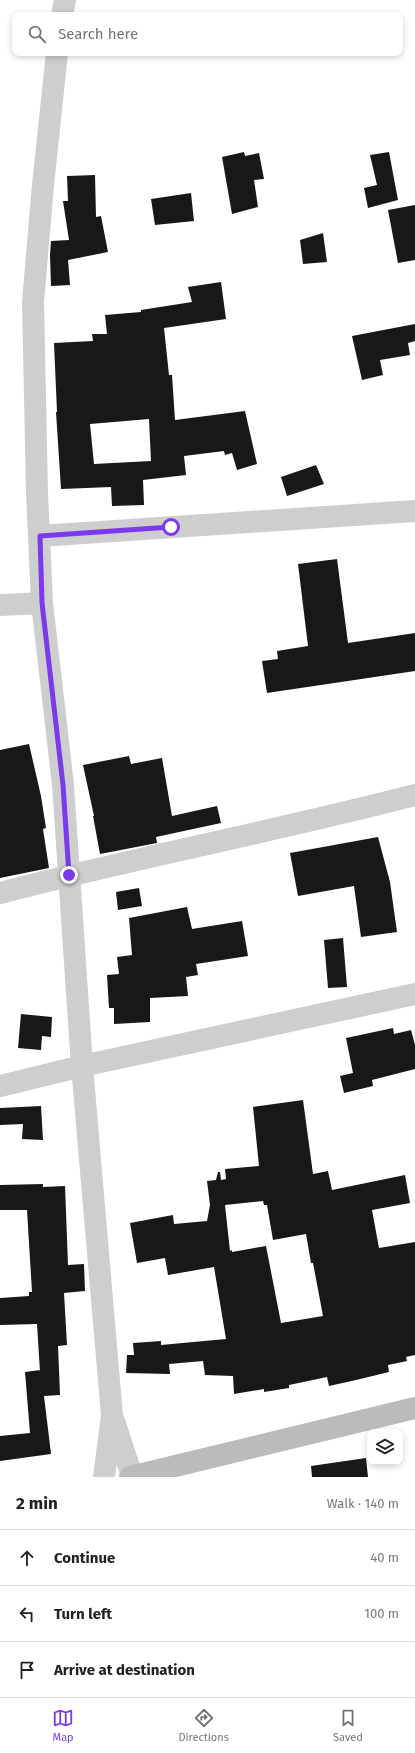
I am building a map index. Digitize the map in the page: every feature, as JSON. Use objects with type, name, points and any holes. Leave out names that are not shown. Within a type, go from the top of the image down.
[{"type":"street","points":[[63,12],[65,0]]},
{"type":"street","points":[[57,56],[43,185],[33,302],[37,493],[42,603],[63,785],[82,1066],[112,1416],[104,1477]]},
{"type":"street","points":[[40,536],[415,511]]},
{"type":"street","points":[[0,605],[42,603]]},
{"type":"street","points":[[0,893],[69,875],[337,815],[415,795]]},
{"type":"street","points":[[0,1086],[82,1066],[415,994]]},
{"type":"street","points":[[112,1416],[131,1477],[415,1408]]},
{"type":"building","points":[[244,152],[245,156],[259,153],[264,179],[254,180],[258,207],[232,214],[222,157]]},
{"type":"building","points":[[389,152],[398,200],[368,208],[364,188],[377,185],[370,155]]},
{"type":"building","points":[[95,175],[96,217],[101,216],[108,252],[68,260],[70,285],[51,286],[51,241],[69,240],[63,201],[68,201],[67,176]]},
{"type":"building","points":[[191,193],[194,221],[155,225],[151,199]]},
{"type":"building","points":[[415,205],[415,260],[398,263],[388,210]]},
{"type":"building","points":[[323,233],[327,262],[303,264],[300,240]]},
{"type":"building","points":[[221,282],[226,319],[164,328],[169,375],[172,375],[175,420],[245,411],[257,464],[237,470],[232,453],[225,455],[224,451],[184,456],[186,475],[143,480],[144,505],[112,506],[111,487],[61,489],[56,412],[54,343],[93,341],[92,334],[107,334],[105,315],[141,312],[141,310],[192,302],[188,287]],"holes":[[[149,419],[151,461],[94,464],[90,424]]]},
{"type":"building","points":[[415,324],[415,341],[408,343],[410,355],[380,360],[383,375],[362,380],[352,336]]},
{"type":"building","points":[[316,465],[324,484],[287,496],[281,477]]},
{"type":"building","points":[[337,559],[348,643],[415,633],[415,671],[267,693],[262,661],[278,659],[277,651],[308,646],[298,564]]},
{"type":"building","points":[[29,744],[41,796],[46,828],[43,829],[49,868],[0,878],[0,750]]},
{"type":"building","points":[[129,756],[131,764],[162,758],[172,816],[217,806],[221,823],[156,837],[157,843],[100,854],[94,816],[83,765]]},
{"type":"building","points":[[378,837],[390,882],[397,932],[361,937],[354,886],[298,896],[290,853]]},
{"type":"building","points":[[139,888],[142,906],[118,910],[116,892]]},
{"type":"building","points":[[187,907],[192,929],[242,921],[248,956],[196,964],[198,975],[186,977],[188,996],[150,998],[150,1022],[114,1024],[114,1008],[109,1008],[107,975],[119,974],[117,957],[132,955],[129,918]]},
{"type":"building","points":[[343,938],[347,987],[328,988],[324,940]]},
{"type":"building","points":[[21,1014],[52,1017],[51,1037],[42,1036],[41,1050],[18,1048]]},
{"type":"building","points":[[393,1028],[394,1034],[411,1030],[415,1045],[415,1069],[372,1080],[373,1086],[344,1093],[340,1076],[353,1073],[346,1038]]},
{"type":"building","points":[[303,1100],[313,1174],[328,1171],[332,1190],[405,1175],[410,1203],[372,1210],[379,1248],[415,1242],[415,1355],[406,1357],[407,1361],[388,1365],[389,1372],[329,1386],[327,1377],[289,1385],[289,1388],[264,1392],[264,1389],[234,1394],[233,1376],[205,1375],[203,1361],[169,1364],[170,1374],[126,1373],[127,1355],[134,1355],[133,1343],[161,1341],[161,1345],[226,1339],[214,1267],[168,1275],[165,1258],[137,1263],[130,1223],[173,1215],[174,1224],[207,1221],[210,1205],[207,1181],[216,1180],[218,1172],[220,1172],[221,1180],[226,1179],[225,1169],[259,1166],[253,1107]],"holes":[[[263,1201],[264,1205],[267,1205],[273,1240],[306,1234],[323,1316],[281,1323],[266,1246],[232,1252],[232,1250],[230,1251],[225,1205]]]},
{"type":"building","points":[[41,1106],[43,1140],[22,1139],[23,1124],[0,1125],[0,1108]]},
{"type":"building","points":[[43,1184],[43,1187],[65,1186],[68,1265],[84,1264],[85,1291],[64,1293],[67,1345],[58,1346],[60,1395],[44,1396],[51,1454],[0,1461],[0,1436],[30,1433],[25,1372],[40,1370],[37,1324],[0,1325],[0,1298],[29,1296],[29,1292],[32,1292],[27,1210],[0,1210],[0,1185]]},
{"type":"building","points":[[366,1458],[368,1477],[312,1477],[311,1466]]},
{"type":"route","points":[[69,875],[63,785],[42,603],[40,536],[171,527]]}]
